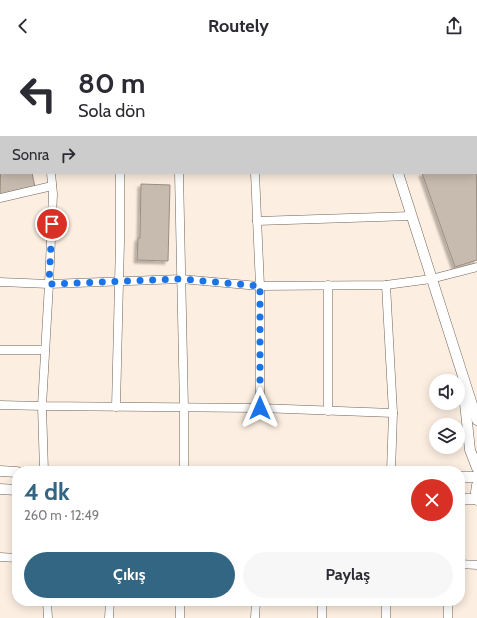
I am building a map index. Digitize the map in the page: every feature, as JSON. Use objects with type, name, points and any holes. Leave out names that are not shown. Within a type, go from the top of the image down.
[{"type":"street","points":[[44,466],[42,406],[49,284],[51,174]]},
{"type":"street","points":[[116,407],[121,198],[120,174]]},
{"type":"street","points":[[178,174],[184,466]]},
{"type":"street","points":[[255,174],[260,286],[260,408]]},
{"type":"street","points":[[398,174],[462,374]]},
{"type":"street","points":[[0,198],[52,186]]},
{"type":"street","points":[[257,221],[411,216]]},
{"type":"street","points":[[0,282],[49,284],[181,279],[260,286],[386,285],[432,279],[477,267]]},
{"type":"street","points":[[328,285],[328,411]]},
{"type":"street","points":[[386,285],[393,413],[390,466]]},
{"type":"street","points":[[0,350],[45,350]]},
{"type":"street","points":[[465,384],[477,420]]},
{"type":"street","points":[[465,399],[470,450],[477,468]]},
{"type":"street","points":[[0,405],[260,408],[393,413]]},
{"type":"street","points":[[0,471],[12,472]]},
{"type":"street","points":[[465,477],[477,477]]},
{"type":"street","points":[[465,499],[477,499],[477,485]]},
{"type":"street","points":[[0,489],[12,490]]},
{"type":"street","points":[[0,557],[12,558]]},
{"type":"street","points":[[465,564],[477,565]]},
{"type":"street","points":[[47,606],[48,618]]},
{"type":"street","points":[[110,606],[110,618]]},
{"type":"street","points":[[180,606],[180,618]]},
{"type":"street","points":[[255,618],[256,606]]},
{"type":"street","points":[[322,606],[322,618]]},
{"type":"street","points":[[386,606],[386,618]]},
{"type":"street","points":[[448,606],[448,618]]},
{"type":"building","points":[[1,174],[32,174],[35,187],[0,195]]},
{"type":"building","points":[[422,174],[476,174],[477,260],[455,267]]},
{"type":"building","points":[[141,184],[170,185],[168,261],[137,260],[138,238],[140,238]]},
{"type":"route","points":[[52,224],[49,284],[181,279],[260,286],[260,408]]}]
